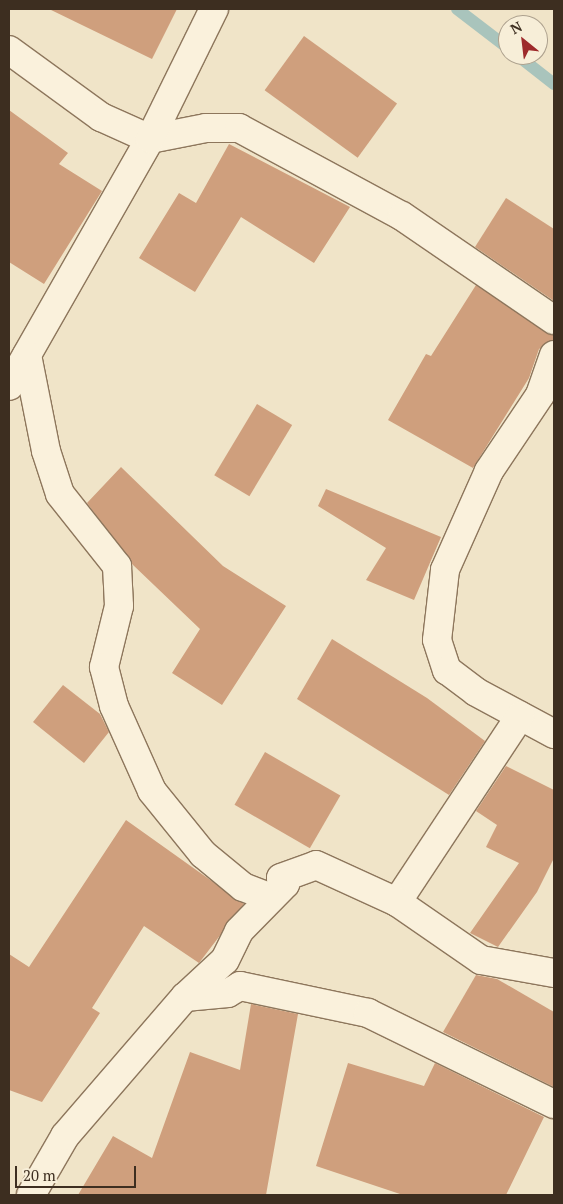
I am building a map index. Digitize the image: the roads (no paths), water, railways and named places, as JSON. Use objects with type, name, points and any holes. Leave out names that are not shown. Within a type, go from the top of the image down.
[{"type":"street","points":[[9,386],[150,139],[214,9]]},
{"type":"street","points":[[9,50],[101,117],[150,139],[206,128],[239,128],[402,216],[554,320]]},
{"type":"street","points":[[27,355],[46,451],[60,494],[118,566],[120,606],[104,667],[114,706],[152,790],[203,854],[243,886],[271,898]]},
{"type":"street","points":[[554,355],[547,398],[489,471],[445,570],[437,640],[446,670],[520,716],[554,734]]},
{"type":"street","points":[[397,902],[520,716]]},
{"type":"street","points":[[31,1195],[65,1136],[185,998],[226,960],[240,931],[285,884],[281,878],[316,865],[397,902],[482,960],[554,973]]},
{"type":"street","points":[[185,998],[228,993],[240,986],[368,1013],[554,1104]]},
{"type":"waterway","points":[[457,9],[498,40]]},
{"type":"waterway","points":[[530,65],[554,84]]}]
